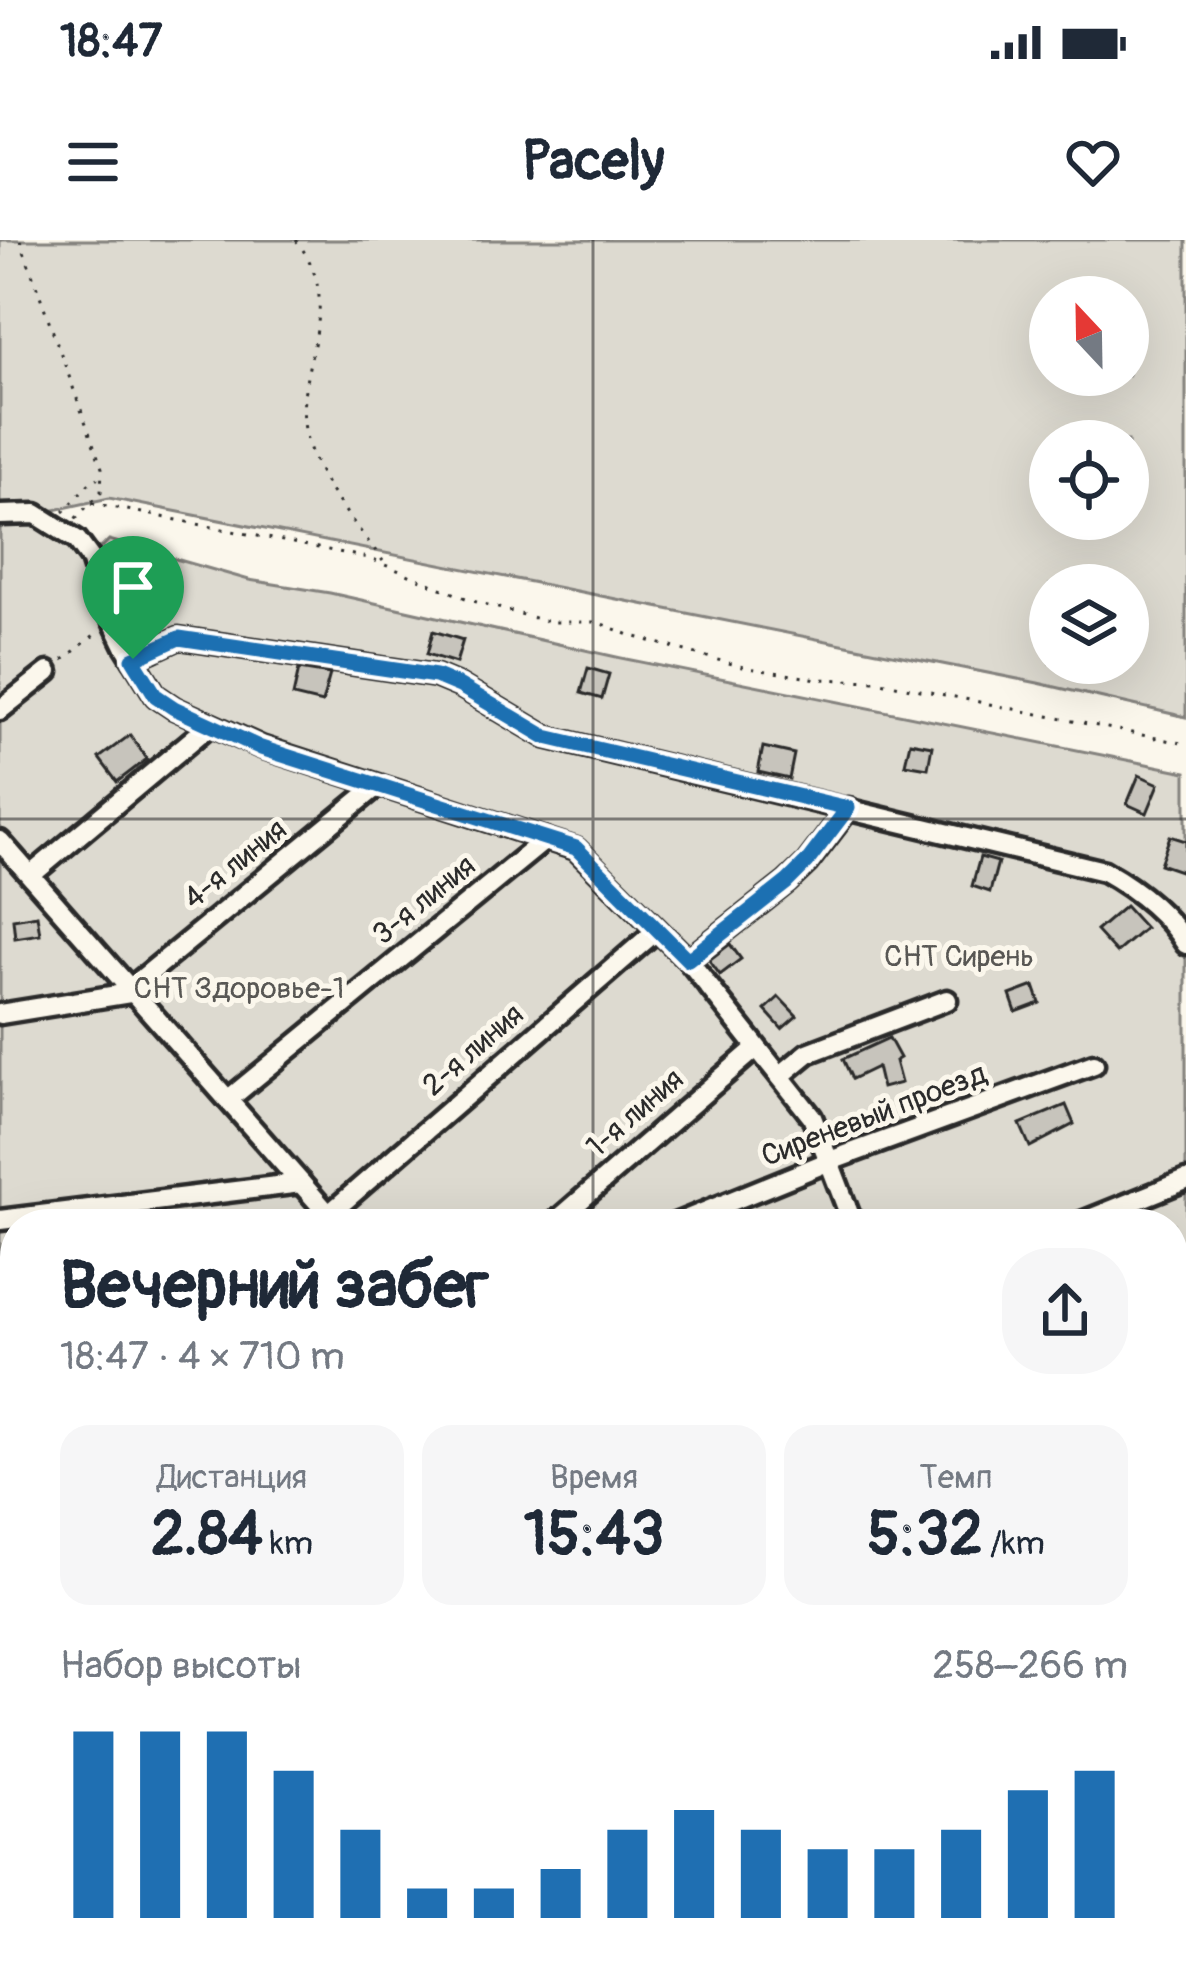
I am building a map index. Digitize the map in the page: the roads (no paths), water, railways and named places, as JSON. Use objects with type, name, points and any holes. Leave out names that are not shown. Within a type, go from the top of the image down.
[{"type":"street","points":[[0,515],[37,514],[77,540],[91,559],[112,621],[156,696],[261,748],[576,848],[688,960],[812,1117],[848,1209]]},
{"type":"street","points":[[133,659],[179,638],[415,671],[460,686],[546,737],[1104,871],[1180,918],[1186,944]]},
{"type":"street","points":[[0,710],[48,672]]},
{"type":"street","points":[[31,875],[211,725]]},
{"type":"street","name":"4-я линия","points":[[134,990],[377,786]]},
{"type":"street","points":[[688,960],[797,872],[848,808]]},
{"type":"street","name":"3-я линия","points":[[229,1099],[546,839]]},
{"type":"street","points":[[0,841],[323,1209]]},
{"type":"street","name":"2-я линия","points":[[345,1209],[657,930]]},
{"type":"street","points":[[0,1013],[134,990]]},
{"type":"street","points":[[780,1076],[808,1053],[947,1000]]},
{"type":"street","name":"1-я линия","points":[[570,1209],[756,1048]]},
{"type":"street","name":"Сиреневый проезд","points":[[712,1209],[1094,1064]]},
{"type":"street","points":[[1115,1209],[1186,1180]]},
{"type":"street","points":[[89,1209],[301,1183]]},
{"type":"park label","name":"СНТ Сирень","points":[[959,956]]},
{"type":"park label","name":"СНТ Здоровье-1","points":[[239,988]]}]
